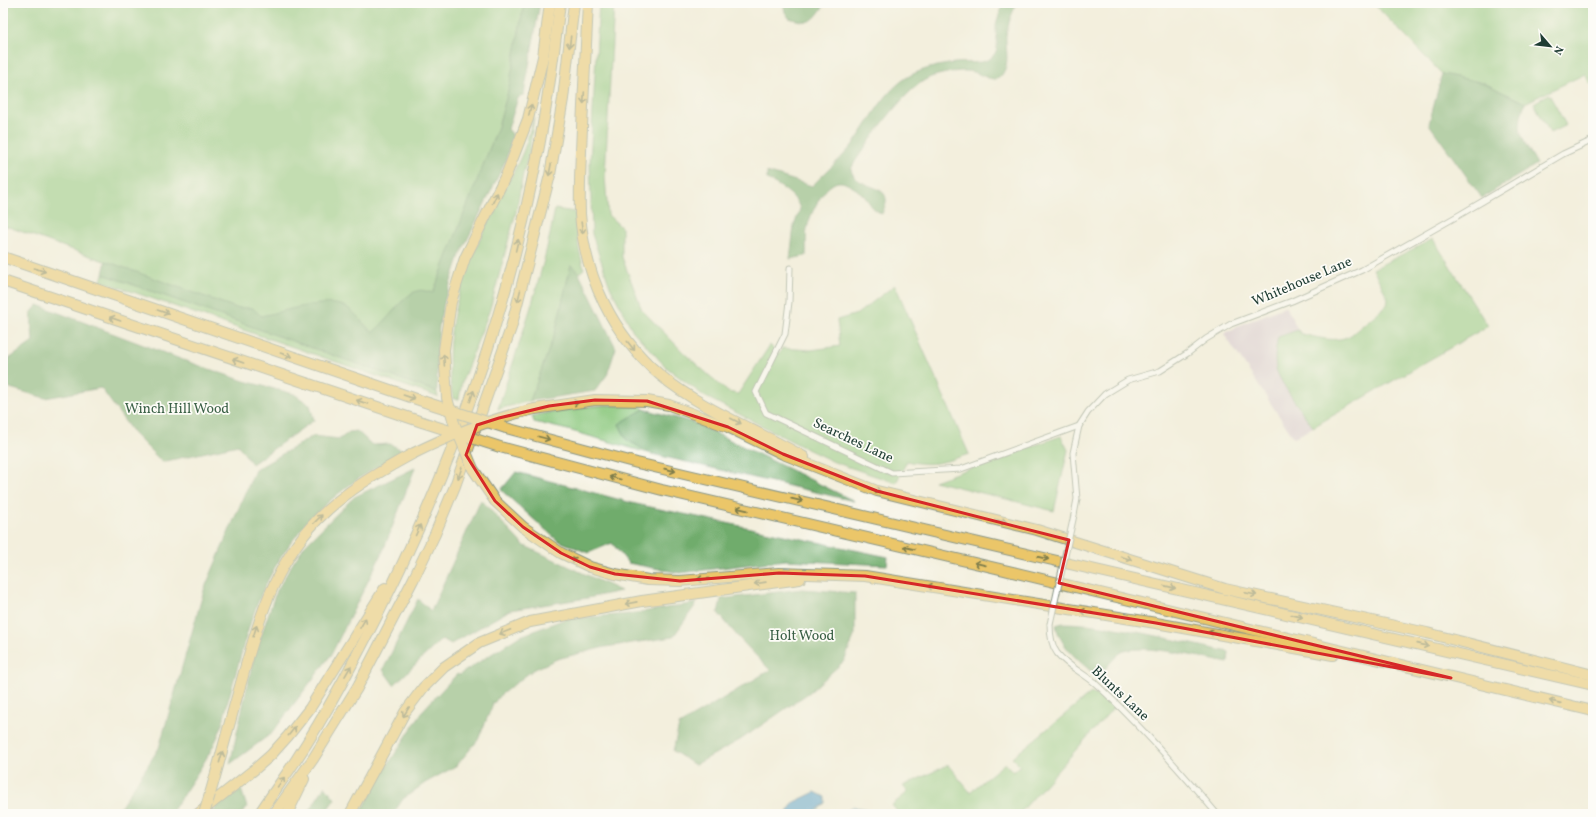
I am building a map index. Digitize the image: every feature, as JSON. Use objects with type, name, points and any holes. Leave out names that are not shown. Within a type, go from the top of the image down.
[{"type":"highway","points":[[550,3],[543,57],[528,119],[508,173],[465,258],[451,302],[444,350],[447,398],[454,423],[473,469],[495,501],[523,527],[561,553],[590,568],[648,580],[680,581],[779,573],[865,576],[1156,623],[1451,678]]},
{"type":"highway","points":[[259,814],[297,758],[352,664],[420,527],[467,410],[495,324],[515,253],[532,181],[545,111],[560,3]]},
{"type":"highway","points":[[274,814],[313,759],[357,688],[436,534],[456,486],[511,328],[550,175],[563,99],[574,3]]},
{"type":"highway","points":[[588,3],[580,214],[590,272],[602,300],[618,328],[638,354],[660,375],[711,408],[782,445],[838,477]]},
{"type":"highway","points":[[3,257],[428,404],[506,428],[637,463],[1593,685]]},
{"type":"highway","points":[[3,281],[500,447],[662,490],[1000,569],[1593,712]]},
{"type":"highway","points":[[204,814],[253,636],[281,568],[302,537],[332,506],[371,477],[414,452],[453,434],[499,418],[535,409],[595,400],[654,402],[669,406],[728,427],[783,454],[838,477],[877,491],[1036,530],[1225,589],[1427,633],[1593,675]]},
{"type":"highway","points":[[198,814],[271,755],[288,736],[310,708],[348,649],[378,597],[402,565]]},
{"type":"highway","points":[[350,814],[405,712],[423,688],[444,667],[479,643],[530,622],[642,601],[772,582],[840,574]]},
{"type":"highway","points":[[287,814],[313,759]]},
{"type":"street","name":"Whitehouse Lane","points":[[1075,482],[1073,453],[1079,426],[1088,412],[1105,394],[1128,380],[1160,371],[1188,353],[1206,338],[1231,324],[1292,301],[1362,270],[1563,154],[1593,140]]},
{"type":"street","name":"Searches Lane","points":[[790,268],[789,302],[785,334],[756,392],[766,413],[892,473],[960,469],[1079,426]]},
{"type":"street","name":"Blunts Lane","points":[[1075,482],[1077,499],[1050,624],[1050,635],[1056,651],[1068,665],[1097,684],[1176,765],[1217,814]]},
{"type":"highlighted area","points":[[595,400],[647,401],[728,427],[783,454],[877,491],[1069,540],[1059,583],[1451,678],[1156,623],[865,576],[779,573],[680,581],[615,574],[590,567],[561,553],[523,527],[495,501],[466,455],[477,425],[499,418],[549,406]]},
{"type":"shaded area","points":[[1286,306],[1298,330],[1278,337],[1276,368],[1281,379],[1313,427],[1294,438],[1224,334],[1238,326]]},
{"type":"green space","points":[[3,3],[524,3],[509,88],[498,127],[433,294],[422,291],[411,294],[373,333],[366,326],[304,307],[261,316],[253,308],[236,308],[3,225]]},
{"type":"green space","points":[[524,3],[540,3],[524,94],[518,98],[508,129],[513,135],[506,160],[460,255],[445,299],[439,326],[437,392],[103,274],[106,261],[236,308],[253,308],[261,316],[316,304],[337,304],[350,310],[373,332],[400,303],[412,294],[421,290],[433,293],[498,127],[509,88]]},
{"type":"green space","points":[[599,3],[614,3],[605,176],[608,215],[622,228],[622,257],[642,310],[685,354],[728,392],[738,394],[770,345],[779,354],[782,348],[811,350],[840,346],[837,320],[857,314],[895,285],[969,454],[931,464],[907,461],[896,483],[834,462],[704,396],[666,367],[633,331],[610,287],[592,234],[590,163]]},
{"type":"green space","points":[[783,3],[826,3],[814,18],[808,21],[803,21],[789,18],[785,12]]},
{"type":"green space","points":[[1004,3],[1017,3],[1010,18],[1006,35],[1007,61],[1001,76],[992,79],[969,71],[954,72],[934,76],[913,89],[881,125],[851,169],[853,175],[858,180],[881,191],[884,194],[886,201],[882,214],[853,187],[839,182],[832,184],[821,196],[810,219],[807,229],[806,256],[790,259],[794,226],[800,209],[795,199],[791,195],[767,179],[767,172],[812,186],[851,147],[885,98],[901,81],[911,75],[933,67],[955,63],[980,62],[993,56],[997,49],[997,23]]},
{"type":"green space","points":[[1373,3],[1593,3],[1593,82],[1590,84],[1585,74],[1525,103],[1484,83],[1442,74]]},
{"type":"green space","points":[[1442,74],[1484,83],[1525,103],[1520,122],[1520,129],[1524,141],[1537,164],[1482,198],[1429,124]]},
{"type":"green space","points":[[1549,94],[1566,125],[1550,133],[1534,103]]},
{"type":"green space","points":[[534,117],[529,154],[523,174],[516,212],[490,309],[462,382],[459,399],[453,399],[450,372],[450,346],[458,297],[476,249],[523,152]]},
{"type":"green space","points":[[555,209],[575,212],[579,249],[584,269],[579,273],[571,265],[555,333],[530,401],[498,409],[537,285]]},
{"type":"green space","points":[[1433,239],[1488,326],[1313,427],[1278,374],[1275,360],[1278,337],[1298,330],[1301,334],[1326,339],[1339,339],[1351,335],[1387,305],[1388,298],[1373,269]]},
{"type":"green space","points":[[571,265],[579,273],[616,348],[607,375],[595,391],[530,401],[555,333]]},
{"type":"green space","points":[[103,274],[437,392],[438,397],[101,281]]},
{"type":"green space","name":"Winch Hill Wood","points":[[38,305],[183,360],[244,381],[294,394],[310,405],[314,420],[252,464],[238,445],[162,462],[134,434],[101,388],[45,398],[10,388],[3,379],[3,363],[33,342],[31,313]]},
{"type":"green space","points":[[606,405],[641,406],[644,409],[619,424],[627,440],[652,454],[534,422],[532,416],[571,408]]},
{"type":"green space","points":[[644,409],[695,423],[854,501],[652,454],[627,440],[619,424]]},
{"type":"green space","points":[[357,431],[372,445],[390,444],[402,450],[388,459],[389,460],[362,476],[338,494],[298,533],[282,556],[268,580],[256,607],[218,736],[203,764],[174,809],[169,814],[114,814],[120,808],[159,748],[204,590],[255,470],[313,436],[340,439],[349,432]]},
{"type":"green space","points":[[1061,436],[1068,450],[1054,511],[934,481]]},
{"type":"green space","points":[[415,468],[383,551],[331,655],[272,733],[230,764],[254,656],[276,592],[293,563],[305,545],[354,497]]},
{"type":"green space","points":[[516,472],[636,504],[888,557],[887,565],[786,560],[680,573],[628,563],[612,543],[588,553],[557,540],[501,490]]},
{"type":"green space","points":[[481,500],[523,545],[621,591],[588,598],[510,610],[451,644],[442,639],[394,685],[383,670],[418,599],[431,611]]},
{"type":"green space","name":"Holt Wood","points":[[802,589],[855,593],[855,634],[844,661],[810,692],[740,740],[695,765],[673,751],[679,725],[770,670],[739,638],[718,613],[721,599]]},
{"type":"green space","points":[[697,603],[673,637],[605,647],[557,659],[533,670],[499,696],[494,703],[492,702],[493,704],[478,740],[456,766],[425,783],[403,799],[393,814],[360,814],[378,780],[424,709],[457,674],[459,675],[518,637],[565,619],[630,614]]},
{"type":"green space","points":[[1063,623],[1105,626],[1229,652],[1228,663],[1176,652],[1135,649],[1124,651],[1117,655],[1099,678],[1079,661],[1062,641],[1056,625]]},
{"type":"green space","points":[[1091,693],[1102,697],[1114,707],[1019,814],[899,814],[892,805],[908,792],[903,786],[948,765],[970,792],[1005,763],[1013,772],[1020,766],[1012,758]]},
{"type":"green space","points":[[325,786],[335,799],[324,814],[307,814]]},
{"type":"green space","points":[[241,789],[247,807],[241,814],[213,814],[218,803]]},
{"type":"water","points":[[815,792],[825,797],[825,803],[813,814],[786,814],[794,802]]},
{"type":"water","points":[[853,807],[866,809],[872,814],[842,814]]}]
